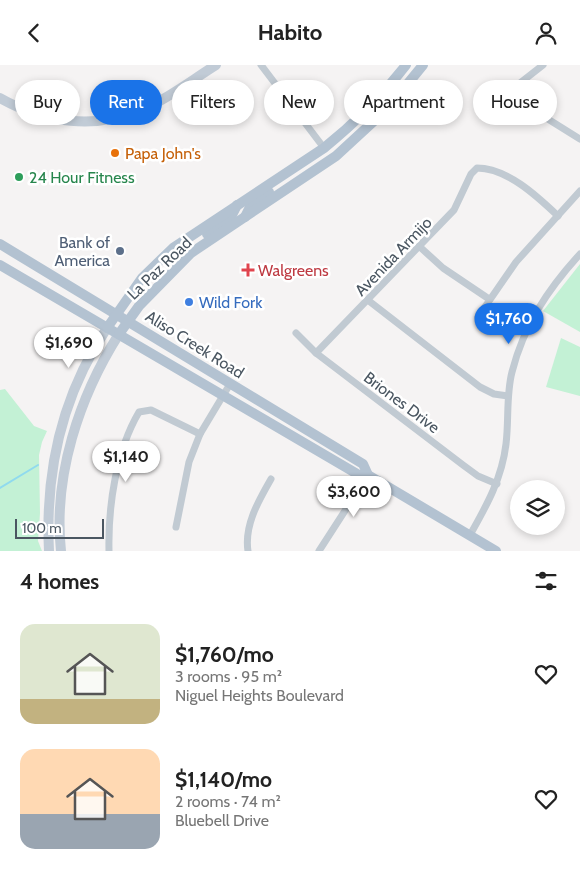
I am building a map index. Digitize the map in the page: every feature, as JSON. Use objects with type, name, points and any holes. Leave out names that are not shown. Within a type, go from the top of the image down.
[{"type":"main road","points":[[0,98],[22,110],[50,119],[96,121],[143,110],[216,65]]},
{"type":"main road","name":"La Paz Road","points":[[49,551],[50,485],[60,430],[77,381],[116,313],[142,278],[173,248],[324,147],[362,115],[406,65]]},
{"type":"main road","name":"La Paz Road","points":[[410,80],[423,65]]},
{"type":"main road","points":[[285,190],[291,179],[320,158],[324,153],[324,147],[336,145],[361,125]]},
{"type":"main road","name":"La Paz Road","points":[[61,551],[61,498],[74,433],[92,381],[129,320],[145,300],[191,253],[336,156],[372,125]]},
{"type":"main road","points":[[245,218],[251,205],[276,187],[281,176]]},
{"type":"main road","points":[[191,253],[195,243],[230,219],[237,205]]},
{"type":"main road","name":"Aliso Creek Road","points":[[0,244],[129,320],[230,384],[363,464],[368,475]]},
{"type":"main road","name":"Aliso Creek Road","points":[[0,265],[359,475],[368,475],[496,551]]},
{"type":"street","points":[[261,65],[324,147]]},
{"type":"street","points":[[524,80],[544,65]]},
{"type":"street","points":[[557,125],[580,139]]},
{"type":"street","name":"Avenida Armijo","points":[[316,353],[369,301],[454,210],[471,174],[476,168],[486,168],[514,181],[534,193],[558,216]]},
{"type":"street","points":[[478,317],[516,262],[580,191]]},
{"type":"street","points":[[420,247],[443,268],[489,299]]},
{"type":"street","points":[[470,535],[497,484],[506,442],[508,396],[512,373],[530,321],[546,294],[580,254]]},
{"type":"street","points":[[369,301],[480,387],[508,396]]},
{"type":"street","name":"Briones Drive","points":[[296,333],[316,353],[462,465],[478,476],[497,484]]},
{"type":"street","points":[[176,527],[189,462],[200,434],[230,384]]},
{"type":"street","points":[[109,551],[109,525],[114,486],[135,417],[142,409],[151,410],[200,434]]},
{"type":"street","points":[[319,551],[368,475]]},
{"type":"street","points":[[248,551],[248,529],[256,506],[271,479]]},
{"type":"green space","points":[[580,264],[580,332],[543,311]]},
{"type":"green space","points":[[561,338],[580,347],[580,396],[546,387]]},
{"type":"green space","points":[[5,389],[34,426],[47,431],[39,455],[40,513],[38,541],[42,551],[0,551],[0,390]]},
{"type":"waterway","points":[[0,488],[38,465]]},
{"type":"place","name":"Papa John's","points":[[115,153]]},
{"type":"place","name":"24 Hour Fitness","points":[[19,177]]},
{"type":"place","name":"Bank of America","points":[[120,251]]},
{"type":"place","name":"Walgreens","points":[[248,270]]},
{"type":"place","name":"Wild Fork","points":[[189,302]]}]
